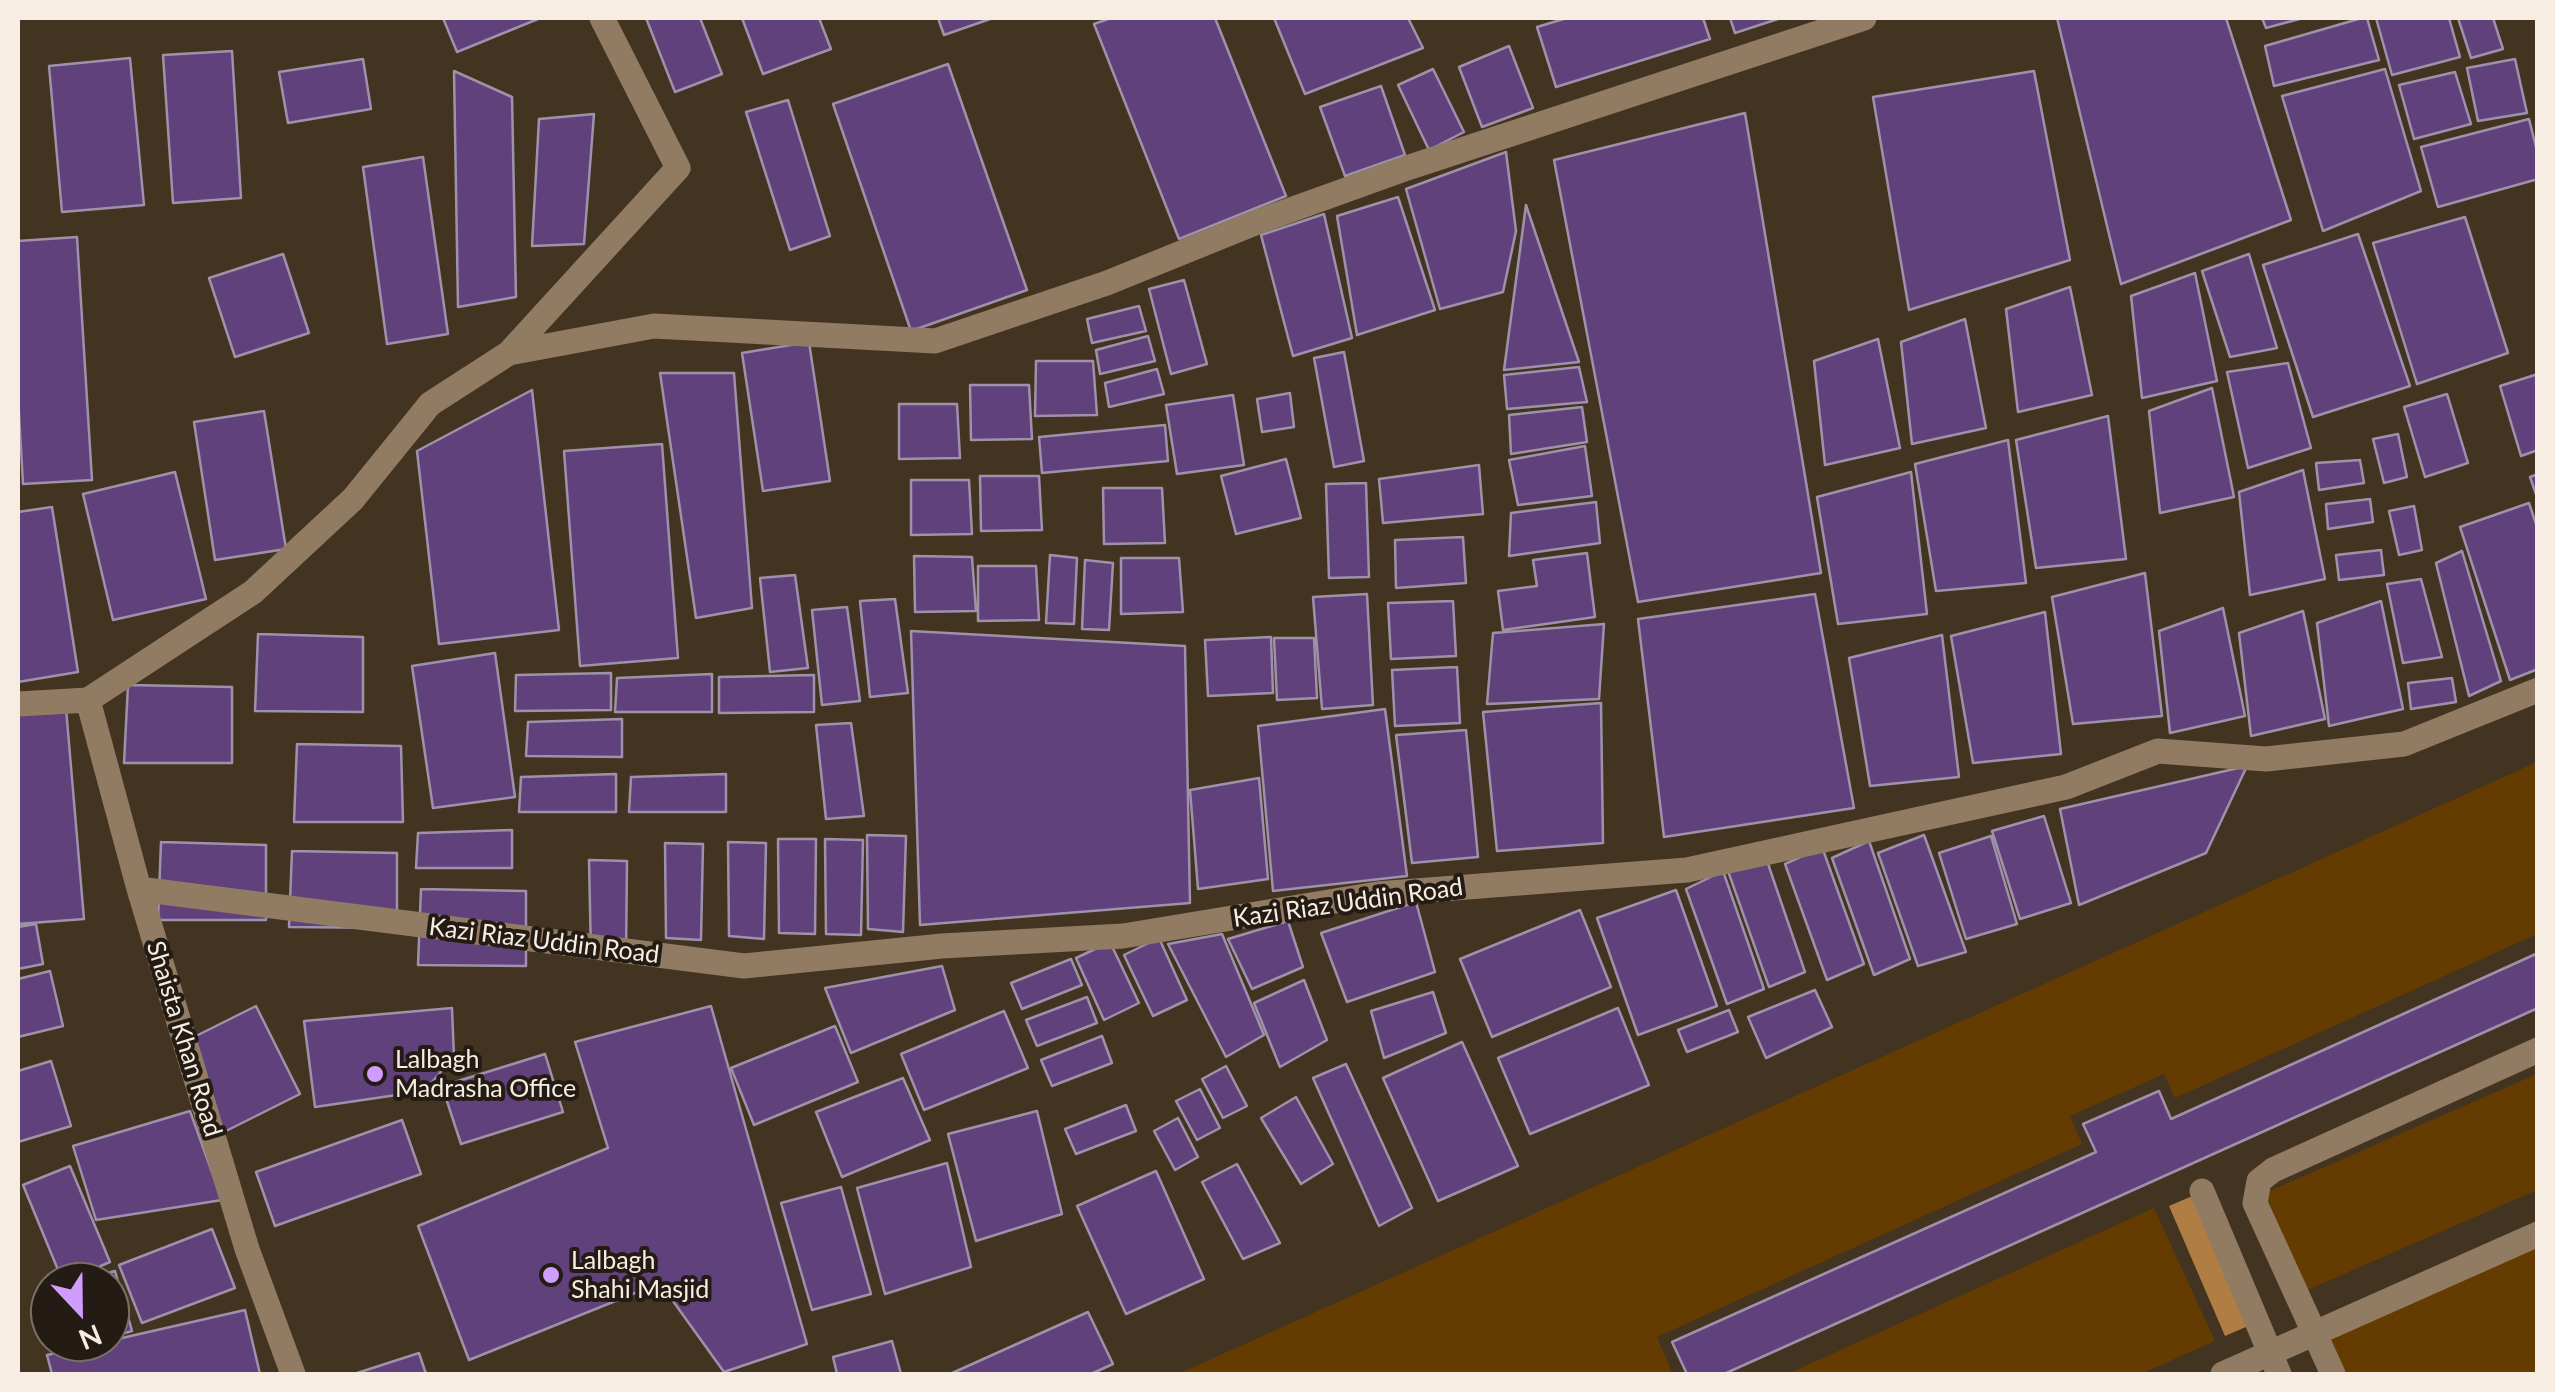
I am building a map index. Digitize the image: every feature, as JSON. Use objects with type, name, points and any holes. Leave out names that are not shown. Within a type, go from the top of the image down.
[{"type":"street","points":[[18,704],[88,700],[253,592],[352,499],[430,404],[509,353],[678,168],[602,18]]},
{"type":"street","points":[[509,353],[654,326],[935,341],[1107,282],[1407,168],[1864,18]]},
{"type":"street","name":"Kazi Riaz Uddin Road","points":[[139,890],[744,966],[942,946],[1123,936],[1377,894],[1686,870],[2066,787],[2158,751],[2266,759],[2404,744],[2538,690]]},
{"type":"street","name":"Shaista Khan Road","points":[[88,700],[139,890],[247,1249],[293,1374]]},
{"type":"street","points":[[2333,1374],[2255,1203],[2260,1181],[2273,1170],[2538,1050]]},
{"type":"street","points":[[2202,1191],[2275,1364]]},
{"type":"street","points":[[2223,1374],[2275,1364],[2315,1333],[2538,1234]]},
{"type":"shaded area","points":[[2537,762],[2537,934],[2175,1098],[2164,1074],[2070,1116],[2082,1144],[1657,1337],[1673,1374],[1178,1374]]},
{"type":"shaded area","points":[[2537,1074],[2537,1190],[2307,1290],[2265,1193]]},
{"type":"shaded area","points":[[2197,1194],[2253,1324],[2225,1336],[2169,1206]]},
{"type":"shaded area","points":[[2154,1208],[2215,1341],[2141,1374],[1792,1372]]},
{"type":"shaded area","points":[[2537,1245],[2537,1374],[2346,1374],[2329,1336]]},
{"type":"building","points":[[443,18],[537,18],[538,19],[457,52]]},
{"type":"building","points":[[646,18],[700,18],[722,74],[675,92]]},
{"type":"building","points":[[742,18],[819,18],[831,49],[763,74]]},
{"type":"building","points":[[938,18],[993,18],[944,35]]},
{"type":"building","points":[[1111,18],[1215,18],[1286,196],[1179,239],[1094,24]]},
{"type":"building","points":[[1274,18],[1408,18],[1423,48],[1305,94]]},
{"type":"building","points":[[1567,18],[1703,18],[1710,39],[1556,87],[1537,27]]},
{"type":"building","points":[[1730,18],[1781,18],[1735,33]]},
{"type":"building","points":[[2057,18],[2226,18],[2291,220],[2121,284]]},
{"type":"building","points":[[2262,18],[2303,18],[2266,28]]},
{"type":"building","points":[[2367,18],[2379,60],[2274,86],[2265,46]]},
{"type":"building","points":[[2376,18],[2449,18],[2460,57],[2392,75]]},
{"type":"building","points":[[2458,18],[2493,18],[2503,49],[2471,58]]},
{"type":"building","points":[[1509,46],[1533,108],[1482,127],[1459,67]]},
{"type":"building","points":[[232,51],[241,198],[173,203],[163,55]]},
{"type":"building","points":[[130,58],[144,205],[62,212],[49,66]]},
{"type":"building","points":[[363,59],[371,109],[288,123],[279,72]]},
{"type":"building","points":[[2515,59],[2527,113],[2478,121],[2467,68]]},
{"type":"building","points":[[948,64],[1027,290],[911,331],[833,104]]},
{"type":"building","points":[[1433,69],[1464,132],[1429,150],[1398,85]]},
{"type":"building","points":[[2385,69],[2421,191],[2323,231],[2282,96]]},
{"type":"building","points":[[454,71],[512,97],[516,297],[458,307]]},
{"type":"building","points":[[2034,71],[2070,260],[1909,310],[1873,97]]},
{"type":"building","points":[[2455,72],[2471,124],[2414,139],[2399,85]]},
{"type":"building","points":[[1381,86],[1405,155],[1345,176],[1320,107]]},
{"type":"building","points":[[788,100],[830,236],[790,250],[746,112]]},
{"type":"building","points":[[1745,113],[1821,573],[1638,602],[1554,160]]},
{"type":"building","points":[[594,114],[584,244],[532,246],[539,119]]},
{"type":"building","points":[[2529,119],[2538,155],[2538,179],[2438,207],[2421,147]]},
{"type":"building","points":[[1506,152],[1516,231],[1503,292],[1440,309],[1406,189]]},
{"type":"building","points":[[423,157],[448,334],[387,344],[363,167]]},
{"type":"building","points":[[1398,197],[1435,310],[1357,335],[1337,216]]},
{"type":"building","points":[[1526,205],[1579,362],[1504,370]]},
{"type":"building","points":[[1324,214],[1352,338],[1293,356],[1261,235]]},
{"type":"building","points":[[2465,217],[2508,353],[2417,384],[2373,243]]},
{"type":"building","points":[[2358,234],[2410,386],[2313,417],[2263,265]]},
{"type":"building","points":[[77,237],[92,480],[23,484],[18,396],[18,241]]},
{"type":"building","points":[[283,254],[309,333],[235,357],[209,278]]},
{"type":"building","points":[[2249,254],[2277,348],[2230,357],[2202,271]]},
{"type":"building","points":[[2195,273],[2217,381],[2142,398],[2131,296]]},
{"type":"building","points":[[1184,280],[1207,364],[1171,374],[1149,289]]},
{"type":"building","points":[[2070,287],[2092,395],[2018,412],[2006,309]]},
{"type":"building","points":[[1139,306],[1146,331],[1092,343],[1087,319]]},
{"type":"building","points":[[1965,319],[1986,428],[1912,444],[1901,342]]},
{"type":"building","points":[[1148,336],[1155,361],[1100,374],[1096,350]]},
{"type":"building","points":[[1878,339],[1900,448],[1825,465],[1814,361]]},
{"type":"building","points":[[809,342],[830,481],[763,491],[742,353]]},
{"type":"building","points":[[1344,352],[1364,461],[1334,467],[1314,358]]},
{"type":"building","points":[[1036,361],[1093,361],[1097,415],[1035,416]]},
{"type":"building","points":[[2288,363],[2311,448],[2248,468],[2227,372]]},
{"type":"building","points":[[1579,367],[1587,402],[1507,409],[1504,375]]},
{"type":"building","points":[[1157,369],[1164,394],[1109,407],[1105,383]]},
{"type":"building","points":[[660,373],[734,373],[752,608],[696,618]]},
{"type":"building","points":[[2538,374],[2538,450],[2521,456],[2500,386]]},
{"type":"building","points":[[970,385],[1029,385],[1032,439],[971,440]]},
{"type":"building","points":[[2212,388],[2234,497],[2160,513],[2149,411]]},
{"type":"building","points":[[532,390],[559,630],[439,644],[417,451]]},
{"type":"building","points":[[1290,393],[1294,427],[1262,432],[1257,399]]},
{"type":"building","points":[[2447,394],[2468,463],[2425,477],[2404,407]]},
{"type":"building","points":[[1233,395],[1244,465],[1177,474],[1166,405]]},
{"type":"building","points":[[899,404],[957,404],[960,458],[899,459]]},
{"type":"building","points":[[1582,407],[1587,442],[1511,454],[1509,415]]},
{"type":"building","points":[[264,411],[286,549],[215,560],[194,422]]},
{"type":"building","points":[[2108,416],[2126,559],[2036,568],[2016,440]]},
{"type":"building","points":[[1165,425],[1168,461],[1042,473],[1039,437]]},
{"type":"building","points":[[2398,434],[2407,477],[2384,483],[2373,439]]},
{"type":"building","points":[[2008,440],[2026,583],[1936,591],[1915,464]]},
{"type":"building","points":[[662,444],[678,658],[580,666],[564,451]]},
{"type":"building","points":[[1585,446],[1592,496],[1518,505],[1509,460]]},
{"type":"building","points":[[1286,459],[1301,518],[1236,534],[1221,476]]},
{"type":"building","points":[[2360,460],[2364,483],[2319,490],[2316,463]]},
{"type":"building","points":[[1479,465],[1483,514],[1383,523],[1379,479]]},
{"type":"building","points":[[2303,470],[2325,579],[2250,595],[2239,492]]},
{"type":"building","points":[[175,472],[206,599],[113,620],[83,494]]},
{"type":"building","points":[[1911,472],[1927,614],[1838,624],[1817,497]]},
{"type":"building","points":[[2538,474],[2538,500],[2530,477]]},
{"type":"building","points":[[980,476],[1039,476],[1042,530],[981,531]]},
{"type":"building","points":[[911,480],[969,480],[972,534],[911,535]]},
{"type":"building","points":[[1366,483],[1369,577],[1329,578],[1326,484]]},
{"type":"building","points":[[1103,488],[1162,488],[1165,543],[1104,544]]},
{"type":"building","points":[[2370,499],[2373,522],[2328,529],[2326,504]]},
{"type":"building","points":[[1596,502],[1600,543],[1509,556],[1511,513]]},
{"type":"building","points":[[2529,503],[2538,530],[2538,669],[2510,680],[2460,527]]},
{"type":"building","points":[[2414,506],[2422,550],[2399,555],[2389,511]]},
{"type":"building","points":[[52,507],[78,672],[18,682],[18,512]]},
{"type":"building","points":[[1463,537],[1466,583],[1396,588],[1395,540]]},
{"type":"building","points":[[2381,550],[2384,575],[2339,580],[2336,555]]},
{"type":"building","points":[[2462,551],[2501,681],[2469,696],[2436,563]]},
{"type":"building","points":[[1587,553],[1595,617],[1503,630],[1498,591],[1537,586],[1533,560]]},
{"type":"building","points":[[1050,555],[1077,558],[1074,624],[1046,623]]},
{"type":"building","points":[[914,556],[972,557],[976,611],[915,612]]},
{"type":"building","points":[[1121,558],[1179,558],[1183,612],[1121,614]]},
{"type":"building","points":[[1085,560],[1113,563],[1109,630],[1082,629]]},
{"type":"building","points":[[978,566],[1036,566],[1039,620],[978,621]]},
{"type":"building","points":[[2145,573],[2162,716],[2073,724],[2052,597]]},
{"type":"building","points":[[795,575],[808,668],[770,672],[760,578]]},
{"type":"building","points":[[2421,579],[2442,657],[2403,663],[2387,584]]},
{"type":"building","points":[[1367,594],[1373,705],[1322,709],[1313,597]]},
{"type":"building","points":[[1815,594],[1854,808],[1664,837],[1638,619]]},
{"type":"building","points":[[895,599],[908,693],[870,697],[860,601]]},
{"type":"building","points":[[1453,601],[1456,656],[1391,659],[1388,603]]},
{"type":"building","points":[[2381,601],[2403,709],[2329,726],[2317,623]]},
{"type":"building","points":[[847,607],[860,701],[822,705],[812,610]]},
{"type":"building","points":[[2223,608],[2245,716],[2170,733],[2159,631]]},
{"type":"building","points":[[2303,611],[2325,719],[2251,736],[2239,633]]},
{"type":"building","points":[[2045,612],[2061,754],[1973,763],[1951,636]]},
{"type":"building","points":[[1604,624],[1599,699],[1487,704],[1493,633]]},
{"type":"building","points":[[911,631],[1185,646],[1190,903],[920,925]]},
{"type":"building","points":[[258,634],[363,637],[363,712],[255,711]]},
{"type":"building","points":[[1942,635],[1959,777],[1870,786],[1849,658]]},
{"type":"building","points":[[1271,637],[1273,693],[1208,696],[1205,640]]},
{"type":"building","points":[[1274,638],[1314,638],[1317,698],[1277,700]]},
{"type":"building","points":[[495,653],[515,797],[433,808],[412,666]]},
{"type":"building","points":[[1457,667],[1460,723],[1395,726],[1392,670]]},
{"type":"building","points":[[611,673],[611,710],[515,711],[516,675]]},
{"type":"building","points":[[712,674],[712,712],[615,712],[617,678]]},
{"type":"building","points":[[814,675],[814,712],[719,713],[719,677]]},
{"type":"building","points":[[2452,678],[2456,702],[2411,709],[2408,683]]},
{"type":"building","points":[[128,685],[232,687],[232,763],[124,763]]},
{"type":"building","points":[[1601,703],[1603,843],[1497,851],[1483,712]]},
{"type":"building","points":[[66,708],[84,919],[18,924],[18,713]]},
{"type":"building","points":[[1385,709],[1407,876],[1273,891],[1258,726]]},
{"type":"building","points":[[622,719],[622,757],[526,756],[528,722]]},
{"type":"building","points":[[851,723],[864,816],[826,819],[816,725]]},
{"type":"building","points":[[1466,730],[1478,857],[1412,863],[1396,735]]},
{"type":"building","points":[[297,744],[401,746],[403,822],[294,822]]},
{"type":"building","points":[[2247,766],[2206,853],[2079,905],[2060,809]]},
{"type":"building","points":[[616,774],[616,812],[519,812],[521,777]]},
{"type":"building","points":[[726,774],[726,812],[629,812],[631,777]]},
{"type":"building","points":[[1259,778],[1268,879],[1198,889],[1190,790]]},
{"type":"building","points":[[2044,816],[2071,903],[2020,919],[1992,831]]},
{"type":"building","points":[[512,830],[512,868],[416,868],[418,833]]},
{"type":"building","points":[[867,835],[906,836],[903,932],[868,929]]},
{"type":"building","points":[[1924,835],[1966,952],[1918,966],[1878,853]]},
{"type":"building","points":[[1991,836],[2017,924],[1966,939],[1939,853]]},
{"type":"building","points":[[778,839],[816,839],[815,934],[779,933]]},
{"type":"building","points":[[825,839],[863,840],[861,935],[826,934]]},
{"type":"building","points":[[1869,841],[1910,959],[1874,975],[1832,858]]},
{"type":"building","points":[[161,842],[266,845],[266,920],[158,920]]},
{"type":"building","points":[[728,842],[766,843],[764,939],[729,936]]},
{"type":"building","points":[[665,843],[703,844],[701,940],[666,938]]},
{"type":"building","points":[[1822,847],[1864,964],[1827,980],[1785,864]]},
{"type":"building","points":[[292,851],[397,853],[397,928],[289,927]]},
{"type":"building","points":[[1765,855],[1805,972],[1769,987],[1728,871]]},
{"type":"building","points":[[589,860],[627,861],[626,956],[591,955]]},
{"type":"building","points":[[1723,871],[1764,989],[1727,1004],[1686,889]]},
{"type":"building","points":[[421,889],[526,891],[526,966],[418,965]]},
{"type":"building","points":[[1676,890],[1717,1006],[1638,1035],[1597,918]]},
{"type":"building","points":[[1416,902],[1435,972],[1347,1002],[1321,933]]},
{"type":"building","points":[[1580,910],[1611,987],[1492,1037],[1460,959]]},
{"type":"building","points":[[1288,921],[1303,967],[1252,989],[1228,939]]},
{"type":"building","points":[[36,924],[43,964],[18,969],[18,927]]},
{"type":"building","points":[[1222,934],[1264,1035],[1226,1057],[1168,944]]},
{"type":"building","points":[[1159,938],[1187,1000],[1153,1016],[1124,955]]},
{"type":"building","points":[[1110,942],[1139,1003],[1104,1020],[1076,958]]},
{"type":"building","points":[[2538,953],[2538,1008],[1724,1374],[1687,1374],[1672,1342],[2096,1152],[2083,1124],[2159,1091],[2171,1119]]},
{"type":"building","points":[[1071,959],[1082,985],[1022,1009],[1011,983]]},
{"type":"building","points":[[942,966],[955,1010],[851,1053],[825,988]]},
{"type":"building","points":[[50,971],[63,1026],[18,1037],[18,979]]},
{"type":"building","points":[[1304,980],[1327,1040],[1280,1067],[1254,1003]]},
{"type":"building","points":[[1815,990],[1832,1027],[1766,1058],[1748,1017]]},
{"type":"building","points":[[1433,992],[1446,1033],[1384,1058],[1371,1011]]},
{"type":"building","points":[[1087,997],[1097,1023],[1037,1046],[1026,1020]]},
{"type":"building","points":[[256,1006],[300,1094],[224,1132],[180,1044]]},
{"type":"building","points":[[711,1006],[807,1344],[724,1372],[660,1283],[469,1360],[418,1226],[608,1148],[575,1042]]},
{"type":"building","name":"Lalbagh Madrasha Office","points":[[452,1008],[454,1057],[424,1091],[315,1107],[304,1021]]},
{"type":"building","points":[[1618,1008],[1649,1085],[1530,1134],[1498,1058]]},
{"type":"building","points":[[1729,1010],[1738,1032],[1687,1052],[1678,1030]]},
{"type":"building","points":[[1004,1011],[1028,1068],[924,1110],[901,1054]]},
{"type":"building","points":[[835,1026],[858,1082],[754,1125],[731,1068]]},
{"type":"building","points":[[1102,1036],[1112,1063],[1052,1086],[1041,1060]]},
{"type":"building","points":[[1462,1042],[1518,1166],[1438,1201],[1383,1078]]},
{"type":"building","points":[[545,1054],[563,1112],[461,1144],[442,1086]]},
{"type":"building","points":[[51,1061],[71,1126],[18,1142],[18,1071]]},
{"type":"building","points":[[1346,1064],[1412,1208],[1379,1226],[1313,1078]]},
{"type":"building","points":[[1226,1066],[1247,1106],[1223,1118],[1202,1079]]},
{"type":"building","points":[[903,1078],[930,1140],[842,1177],[816,1112]]},
{"type":"building","points":[[1200,1089],[1220,1128],[1197,1140],[1176,1101]]},
{"type":"building","points":[[1296,1097],[1333,1164],[1301,1184],[1261,1118]]},
{"type":"building","points":[[1126,1105],[1136,1131],[1076,1154],[1065,1129]]},
{"type":"building","points":[[190,1111],[222,1200],[96,1220],[73,1146]]},
{"type":"building","points":[[1037,1111],[1062,1214],[976,1241],[948,1134]]},
{"type":"building","points":[[1178,1118],[1198,1157],[1175,1170],[1154,1131]]},
{"type":"building","points":[[402,1120],[421,1174],[275,1226],[256,1172]]},
{"type":"building","points":[[947,1163],[971,1267],[885,1294],[857,1188]]},
{"type":"building","points":[[1237,1164],[1280,1243],[1243,1259],[1202,1182]]},
{"type":"building","points":[[70,1166],[110,1262],[55,1262],[23,1185]]},
{"type":"building","points":[[1156,1171],[1204,1279],[1126,1314],[1077,1206]]},
{"type":"building","points":[[841,1187],[871,1294],[812,1310],[781,1203]]},
{"type":"building","points":[[212,1229],[235,1288],[142,1323],[130,1293],[130,1262],[127,1262]]},
{"type":"building","points":[[245,1310],[260,1374],[52,1374],[49,1362],[130,1362],[130,1336]]},
{"type":"building","points":[[1088,1312],[1113,1364],[1091,1374],[950,1374]]},
{"type":"building","points":[[892,1341],[901,1374],[837,1374],[833,1357]]},
{"type":"building","points":[[419,1353],[426,1374],[354,1374]]},
{"type":"place","name":"Lalbagh Madrasha Office","points":[[375,1074]]},
{"type":"place","name":"Lalbagh Shahi Masjid","points":[[551,1275]]}]
